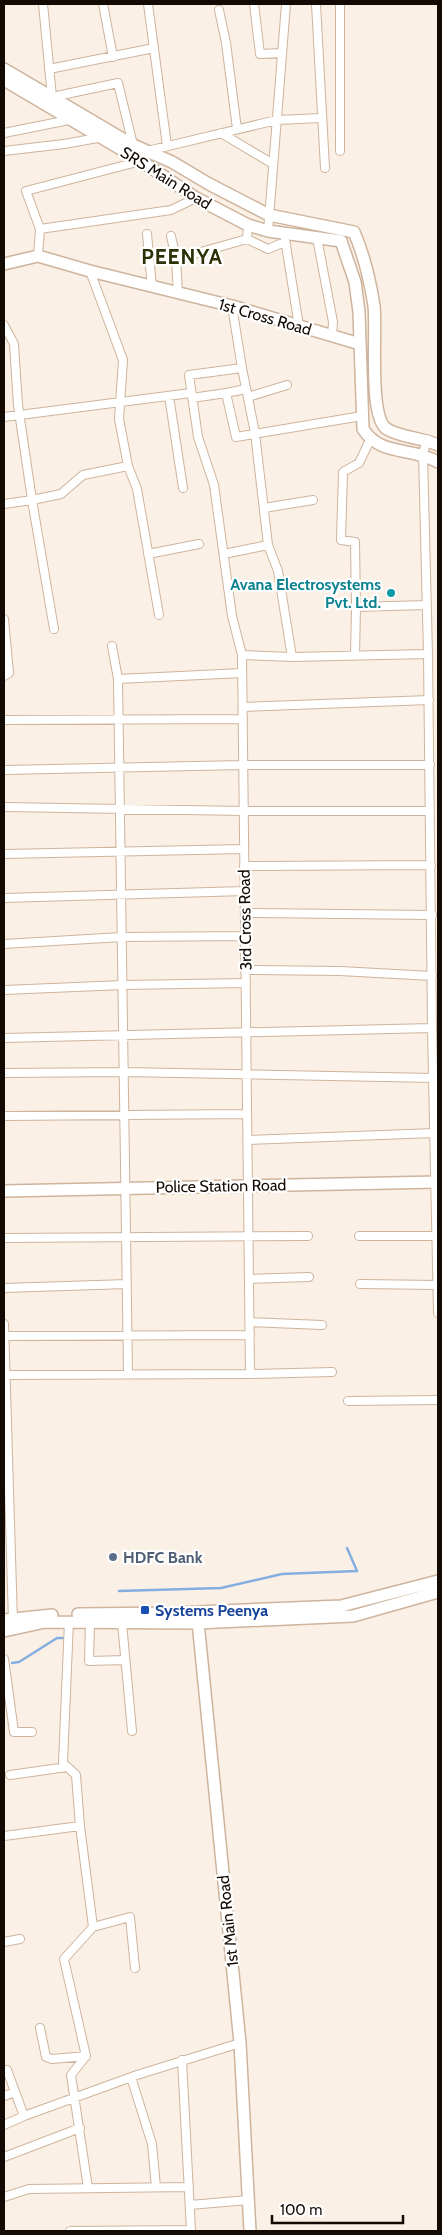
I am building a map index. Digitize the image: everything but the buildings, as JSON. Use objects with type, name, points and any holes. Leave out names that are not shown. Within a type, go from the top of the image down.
[{"type":"street","points":[[43,4],[52,97]]},
{"type":"street","points":[[104,4],[113,57]]},
{"type":"street","points":[[148,4],[167,146]]},
{"type":"street","points":[[254,4],[260,54],[282,53]]},
{"type":"street","points":[[268,231],[286,4]]},
{"type":"street","points":[[316,4],[325,168]]},
{"type":"street","points":[[340,4],[340,151]]},
{"type":"street","points":[[219,10],[226,43],[238,129]]},
{"type":"street","points":[[49,69],[154,48]]},
{"type":"street","points":[[4,69],[52,97],[106,134],[147,150],[270,215],[354,232],[362,250],[374,306],[375,401],[380,422],[387,429],[426,439],[438,445]]},
{"type":"street","name":"SRS Main Road","points":[[4,80],[69,120],[106,134],[141,161],[196,198],[248,225],[285,238],[317,238],[341,241],[355,282],[360,344]]},
{"type":"street","points":[[52,97],[118,83],[132,145]]},
{"type":"street","points":[[147,150],[277,120],[321,118]]},
{"type":"street","points":[[4,133],[69,120]]},
{"type":"street","points":[[221,133],[273,164]]},
{"type":"street","points":[[4,152],[106,134]]},
{"type":"street","points":[[38,256],[40,228],[26,191],[141,161],[147,150]]},
{"type":"street","points":[[40,228],[171,210],[196,198]]},
{"type":"street","points":[[247,240],[248,225]]},
{"type":"street","points":[[148,234],[152,286]]},
{"type":"street","points":[[171,236],[176,259],[178,293]]},
{"type":"street","points":[[176,259],[247,240],[268,249],[285,238],[299,326]]},
{"type":"street","points":[[317,238],[333,322],[332,336]]},
{"type":"street","name":"1st Cross Road","points":[[4,264],[38,256],[90,271],[232,306],[360,344]]},
{"type":"street","points":[[90,271],[122,360],[119,419],[128,466],[136,489],[159,614]]},
{"type":"street","points":[[232,306],[255,433],[268,545],[278,571],[292,657]]},
{"type":"street","points":[[4,325],[6,335],[14,344],[20,416],[54,629]]},
{"type":"street","points":[[360,344],[363,429],[370,440],[379,446],[422,454],[438,462]]},
{"type":"street","points":[[192,396],[189,375],[242,368]]},
{"type":"street","points":[[248,397],[287,385]]},
{"type":"street","points":[[4,417],[169,396],[226,393],[246,389]]},
{"type":"street","points":[[226,393],[236,437],[362,416]]},
{"type":"street","points":[[169,396],[183,488]]},
{"type":"street","name":"3rd Cross Road","points":[[192,396],[198,437],[214,485],[232,616],[242,655],[250,1374]]},
{"type":"street","points":[[426,439],[422,454],[429,700],[432,1028],[437,1182],[438,1313]]},
{"type":"street","points":[[355,656],[355,542],[341,540],[343,472],[359,464],[370,440]]},
{"type":"street","points":[[4,504],[61,494],[83,475],[128,466]]},
{"type":"street","points":[[264,508],[314,500]]},
{"type":"street","points":[[148,554],[199,544]]},
{"type":"street","points":[[224,554],[268,545]]},
{"type":"street","points":[[356,607],[426,605]]},
{"type":"street","points":[[4,619],[9,673],[4,676]]},
{"type":"street","points":[[112,646],[118,679],[119,719],[128,1373]]},
{"type":"street","points":[[242,655],[292,657],[428,654]]},
{"type":"street","points":[[118,679],[242,673]]},
{"type":"street","points":[[243,707],[429,700]]},
{"type":"street","points":[[4,720],[243,719]]},
{"type":"street","points":[[4,770],[243,765],[430,765]]},
{"type":"street","points":[[4,807],[244,811],[430,811]]},
{"type":"street","points":[[4,854],[244,849]]},
{"type":"street","points":[[244,866],[431,865]]},
{"type":"street","points":[[4,898],[245,891]]},
{"type":"street","points":[[245,913],[432,915]]},
{"type":"street","points":[[4,944],[122,937],[245,936]]},
{"type":"street","points":[[246,970],[340,971],[432,976]]},
{"type":"street","points":[[4,990],[122,985],[246,983]]},
{"type":"street","points":[[4,1038],[246,1033],[341,1028],[432,1028]]},
{"type":"street","points":[[4,1073],[124,1072],[434,1078]]},
{"type":"street","points":[[4,1116],[246,1114]]},
{"type":"street","points":[[248,1140],[435,1133]]},
{"type":"street","name":"Police Station Road","points":[[4,1191],[437,1182]]},
{"type":"street","points":[[4,1238],[308,1236]]},
{"type":"street","points":[[358,1236],[436,1236]]},
{"type":"street","points":[[249,1279],[309,1277]]},
{"type":"street","points":[[4,1288],[127,1284]]},
{"type":"street","points":[[360,1284],[438,1285]]},
{"type":"street","points":[[250,1322],[322,1325]]},
{"type":"street","points":[[4,1324],[8,1625]]},
{"type":"street","points":[[4,1336],[250,1335]]},
{"type":"street","points":[[5,1375],[332,1372]]},
{"type":"street","points":[[348,1401],[438,1400]]},
{"type":"street","points":[[8,1625],[69,1621],[122,1623],[341,1606],[438,1581]]},
{"type":"street","points":[[8,1625],[51,1615],[197,1617],[353,1616],[438,1592]]},
{"type":"street","name":"1st Main Road","points":[[197,1617],[240,2043],[250,2231]]},
{"type":"street","points":[[69,1621],[63,1763],[76,1775],[80,1826],[93,1927]]},
{"type":"street","points":[[90,1622],[89,1661],[125,1660]]},
{"type":"street","points":[[122,1623],[132,1731]]},
{"type":"street","points":[[4,1659],[14,1732],[32,1732]]},
{"type":"street","points":[[10,1775],[67,1767]]},
{"type":"street","points":[[4,1836],[80,1826]]},
{"type":"street","points":[[86,2056],[64,1959],[93,1927],[130,1917],[135,1968]]},
{"type":"street","points":[[4,1942],[20,1939]]},
{"type":"street","points":[[40,2028],[46,2057],[52,2059],[86,2056]]},
{"type":"street","points":[[4,2125],[131,2077],[240,2043]]},
{"type":"street","points":[[86,2056],[71,2075],[88,2188]]},
{"type":"street","points":[[70,2231],[191,2231],[182,2060]]},
{"type":"street","points":[[7,2070],[24,2116]]},
{"type":"street","points":[[131,2077],[152,2144],[156,2187]]},
{"type":"street","points":[[4,2096],[15,2092]]},
{"type":"street","points":[[4,2156],[80,2128]]},
{"type":"street","points":[[4,2197],[29,2189],[189,2187]]},
{"type":"street","points":[[190,2205],[248,2200]]},
{"type":"waterway","points":[[119,1591],[221,1588],[282,1574],[357,1571],[347,1548]]},
{"type":"waterway","points":[[12,1663],[19,1662],[57,1638],[63,1638]]},
{"type":"place","name":"Avana Electrosystems Pvt. Ltd.","points":[[391,593]]},
{"type":"place","name":"HDFC Bank","points":[[113,1557]]},
{"type":"place","name":"Systems Peenya","points":[[145,1610]]},
{"type":"district","name":"PEENYA","points":[[182,256]]}]
